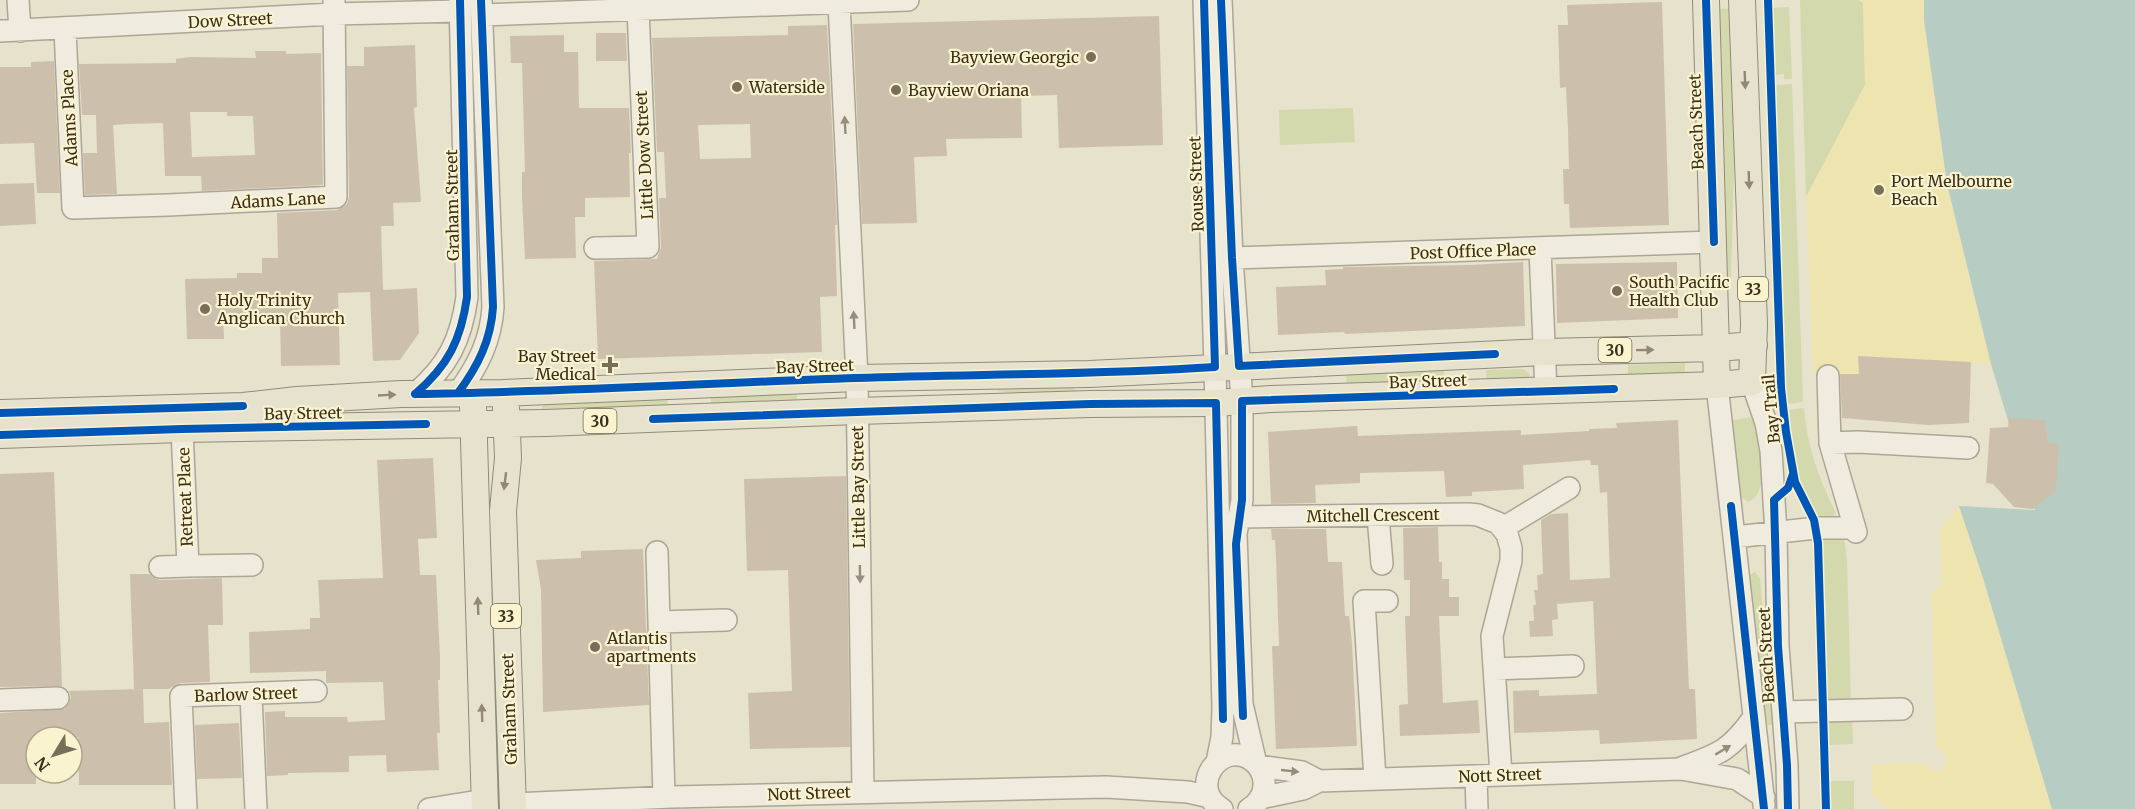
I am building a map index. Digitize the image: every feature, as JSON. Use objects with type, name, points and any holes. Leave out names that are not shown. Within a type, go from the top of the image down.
[{"type":"main road","name":"Beach Street","points":[[1706,0],[1717,385]]},
{"type":"main road","name":"Beach Street","points":[[1742,0],[1754,345],[1752,382]]},
{"type":"main road","name":"Bay Street","points":[[0,413],[243,406],[297,400],[415,394],[503,393],[857,378],[1089,374],[1544,352],[1754,345]]},
{"type":"main road","points":[[1089,374],[1090,404]]},
{"type":"main road","name":"Bay Street","points":[[0,435],[755,416],[1090,404],[1216,403],[1752,382]]},
{"type":"main road","name":"Graham Street","points":[[466,393],[474,423],[485,805]]},
{"type":"main road","points":[[426,424],[466,393]]},
{"type":"main road","name":"Graham Street","points":[[503,393],[508,423],[508,458],[503,511],[513,806]]},
{"type":"street","points":[[10,31],[18,0]]},
{"type":"street","points":[[466,393],[489,338],[493,307],[482,7],[638,9],[708,4],[908,0]]},
{"type":"street","name":"Rouse Street","points":[[1204,0],[1227,366],[1242,401],[1243,477],[1236,544],[1242,704],[1264,786],[1256,804]]},
{"type":"street","name":"Rouse Street","points":[[1215,804],[1207,784],[1208,774],[1215,764],[1221,737],[1223,709],[1216,403],[1227,366],[1232,258],[1221,0]]},
{"type":"street","name":"Little Bay Street","points":[[839,3],[857,378],[863,791]]},
{"type":"street","name":"Dow Street","points":[[10,31],[65,29],[334,7],[460,5]]},
{"type":"street","name":"Graham Street","points":[[415,394],[439,371],[452,352],[462,322],[468,286],[460,5]]},
{"type":"street","name":"Adams Lane","points":[[73,208],[336,196],[334,7]]},
{"type":"street","name":"Little Dow Street","points":[[595,248],[648,246],[638,9]]},
{"type":"street","name":"Adams Place","points":[[65,29],[73,208]]},
{"type":"street","name":"Post Office Place","points":[[1232,258],[1714,242]]},
{"type":"street","points":[[1540,249],[1546,391]]},
{"type":"street","name":"Graham Street","points":[[468,286],[491,269]]},
{"type":"street","points":[[1735,537],[1827,527],[1851,530],[1830,443],[1828,376]]},
{"type":"street","name":"Beach Street","points":[[1752,382],[1769,436],[1776,533],[1778,646],[1788,809]]},
{"type":"street","name":"Beach Street","points":[[1717,385],[1764,803]]},
{"type":"street","name":"Retreat Place","points":[[182,429],[188,566]]},
{"type":"street","points":[[1830,443],[1858,442],[1968,448]]},
{"type":"street","points":[[1501,775],[1492,631],[1511,553],[1509,540],[1503,528],[1569,488]]},
{"type":"street","name":"Mitchell Crescent","points":[[1240,517],[1478,515],[1491,519],[1503,528]]},
{"type":"street","points":[[1378,516],[1382,564]]},
{"type":"street","points":[[657,552],[670,801]]},
{"type":"street","name":"Retreat Place","points":[[160,567],[252,565]]},
{"type":"street","points":[[1375,779],[1364,601],[1387,601]]},
{"type":"street","points":[[659,622],[726,620]]},
{"type":"street","points":[[1495,669],[1573,666]]},
{"type":"street","name":"Barlow Street","points":[[186,809],[181,696],[316,691]]},
{"type":"street","points":[[251,695],[256,809]]},
{"type":"street","points":[[0,700],[58,698]]},
{"type":"street","points":[[1783,712],[1902,709]]},
{"type":"street","name":"Nott Street","points":[[1681,769],[1725,750],[1754,717]]},
{"type":"street","points":[[1758,744],[1785,742]]},
{"type":"street","name":"Nott Street","points":[[1106,787],[1200,774],[1223,758],[1237,755],[1244,756],[1257,765],[1302,772],[1319,781]]},
{"type":"street","name":"Nott Street","points":[[1256,804],[1303,789],[1319,781],[1681,769],[1737,779],[1764,803]]},
{"type":"street","points":[[1476,776],[1477,809]]},
{"type":"street","name":"Nott Street","points":[[513,806],[863,791],[1106,787],[1195,792],[1215,804]]},
{"type":"street","points":[[429,809],[485,805]]},
{"type":"green space","points":[[1800,0],[1859,0],[1863,3],[1865,85],[1806,197]]},
{"type":"green space","points":[[1789,7],[1792,79],[1784,79],[1784,74],[1775,75],[1773,8]]},
{"type":"green space","points":[[1731,8],[1735,130],[1731,278],[1726,278],[1717,9]]},
{"type":"green space","points":[[1792,84],[1803,402],[1787,404],[1775,85]]},
{"type":"green space","points":[[1353,108],[1355,142],[1280,145],[1279,110]]},
{"type":"green space","points":[[1685,363],[1685,376],[1628,377],[1628,365]]},
{"type":"green space","points":[[1523,369],[1530,374],[1528,378],[1487,382],[1486,370]]},
{"type":"green space","points":[[1444,371],[1444,384],[1347,387],[1346,374]]},
{"type":"green space","points":[[1073,385],[1075,393],[1032,395],[997,391],[996,386]]},
{"type":"green space","points":[[797,393],[797,405],[711,407],[711,396]]},
{"type":"green space","points":[[667,397],[668,409],[539,413],[543,405]]},
{"type":"green space","points":[[1804,408],[1811,449],[1824,488],[1836,513],[1833,516],[1817,516],[1799,485],[1788,410]]},
{"type":"green space","points":[[1753,417],[1762,449],[1763,476],[1755,496],[1748,502],[1741,497],[1732,420]]},
{"type":"green space","points":[[1821,538],[1844,538],[1847,561],[1851,703],[1828,704]]},
{"type":"green space","points":[[1755,572],[1760,578],[1773,725],[1765,725],[1749,579]]},
{"type":"green space","points":[[1852,717],[1853,744],[1829,745],[1828,718]]},
{"type":"green space","points":[[1830,781],[1854,781],[1854,809],[1831,809]]},
{"type":"sand","name":"Port Melbourne Beach","points":[[1859,0],[1924,0],[1924,20],[1947,184],[1991,364],[1859,356],[1859,374],[1813,373],[1806,197],[1865,85],[1863,3]]},
{"type":"sand","points":[[1959,506],[1983,578],[2052,809],[1888,809],[1872,795],[1872,764],[1924,763],[1929,769],[1936,771],[1942,769],[1947,763],[1944,751],[1936,747],[1931,592],[1939,587],[1942,581],[1939,530]]},
{"type":"shaded area","points":[[1924,0],[2135,0],[2135,809],[2052,809],[1983,578],[1959,506],[2035,510],[1991,364],[1947,184],[1924,20]]},
{"type":"building","points":[[1662,2],[1669,225],[1570,228],[1569,204],[1564,204],[1563,169],[1569,169],[1568,130],[1566,87],[1560,88],[1558,25],[1568,25],[1567,5]]},
{"type":"building","points":[[1159,16],[1163,145],[1059,148],[1057,95],[1021,96],[1022,138],[946,139],[947,156],[914,157],[917,223],[862,224],[853,24]]},
{"type":"building","points":[[827,25],[837,225],[835,225],[837,296],[820,297],[822,352],[598,359],[594,261],[657,259],[661,247],[659,198],[666,198],[664,152],[657,152],[652,38],[788,35],[788,26]],"holes":[[[750,124],[751,158],[700,159],[698,125]]]},
{"type":"building","points":[[596,33],[626,33],[627,61],[596,61]]},
{"type":"building","points":[[564,35],[564,52],[578,52],[579,108],[629,108],[630,197],[585,198],[585,217],[575,217],[576,258],[525,259],[522,197],[522,172],[525,172],[522,63],[511,63],[510,36]]},
{"type":"building","points":[[415,45],[417,107],[414,108],[421,202],[393,203],[394,226],[381,226],[383,290],[417,288],[419,333],[400,360],[373,361],[370,292],[338,293],[340,365],[281,366],[280,315],[223,316],[224,339],[187,339],[185,279],[237,278],[237,273],[262,273],[262,258],[278,258],[277,213],[337,210],[347,204],[349,197],[347,66],[364,66],[364,47]]},
{"type":"building","points":[[255,51],[286,51],[286,54],[321,53],[323,185],[202,191],[201,176],[165,176],[163,123],[128,124],[113,125],[117,194],[85,195],[83,153],[97,153],[96,115],[82,115],[79,64],[176,63],[176,59],[190,57],[256,58]],"holes":[[[190,112],[227,112],[227,116],[253,116],[255,155],[192,157]]]},
{"type":"building","points":[[54,61],[60,193],[37,193],[34,143],[0,144],[0,67],[31,67],[31,62]]},
{"type":"building","points":[[34,183],[36,224],[0,226],[0,184]]},
{"type":"building","points":[[1523,262],[1525,326],[1278,335],[1276,287],[1326,285],[1325,270],[1343,269],[1343,267]]},
{"type":"building","name":"South Pacific Health Club","points":[[1677,262],[1678,318],[1557,323],[1556,264]]},
{"type":"building","points":[[1858,356],[1971,362],[1969,423],[1928,425],[1842,418],[1840,374],[1859,374]]},
{"type":"building","points":[[2009,418],[2045,420],[2048,443],[2059,444],[2056,491],[2033,509],[2014,507],[1993,484],[1986,483],[1990,428],[2008,427]]},
{"type":"building","points":[[1678,420],[1689,689],[1695,689],[1697,739],[1600,744],[1599,730],[1514,733],[1513,691],[1539,690],[1539,696],[1597,694],[1593,601],[1557,604],[1558,619],[1552,620],[1553,636],[1530,637],[1529,621],[1534,621],[1533,605],[1536,605],[1534,590],[1538,590],[1537,575],[1543,574],[1541,520],[1551,514],[1568,513],[1570,580],[1610,578],[1607,492],[1600,493],[1598,465],[1591,465],[1590,460],[1523,465],[1524,489],[1472,492],[1472,496],[1446,497],[1444,471],[1360,473],[1360,483],[1315,485],[1316,503],[1271,504],[1268,432],[1357,426],[1358,436],[1521,430],[1521,435],[1617,428],[1616,423]]},
{"type":"building","points":[[433,458],[437,538],[418,539],[420,575],[436,575],[440,657],[440,680],[438,680],[440,733],[437,733],[439,770],[387,772],[386,755],[349,756],[349,772],[288,773],[288,775],[267,776],[265,712],[285,711],[285,717],[347,717],[348,722],[385,720],[383,682],[326,683],[326,671],[250,673],[249,632],[310,629],[310,618],[320,618],[318,580],[383,578],[377,460]]},
{"type":"building","points":[[54,472],[62,686],[0,687],[0,474]]},
{"type":"building","points":[[846,476],[850,747],[750,749],[748,693],[792,691],[788,570],[747,571],[744,479]]},
{"type":"building","points":[[1438,527],[1442,579],[1449,579],[1449,597],[1459,597],[1459,616],[1439,616],[1443,703],[1478,700],[1480,733],[1400,736],[1399,705],[1408,704],[1405,616],[1410,616],[1410,580],[1404,580],[1403,528]]},
{"type":"building","points":[[1271,529],[1326,529],[1328,562],[1342,562],[1345,616],[1349,616],[1352,643],[1357,746],[1276,749],[1272,646],[1279,646],[1275,540],[1272,540]]},
{"type":"building","name":"Atlantis apartments","points":[[643,549],[649,705],[543,712],[541,589],[536,560],[581,558],[581,551]]},
{"type":"building","points":[[130,574],[149,574],[160,580],[222,578],[223,625],[208,625],[210,682],[181,683],[168,689],[134,689]]},
{"type":"building","points":[[143,689],[144,723],[169,722],[172,785],[84,785],[84,725],[24,725],[24,784],[0,784],[0,713],[64,709],[71,697],[69,691]]},
{"type":"building","points":[[239,723],[242,778],[197,779],[195,725]]},
{"type":"cycle path","points":[[415,394],[436,373],[451,351],[461,326],[467,297],[460,0]]},
{"type":"cycle path","points":[[458,393],[472,373],[482,352],[490,331],[493,307],[481,0]]},
{"type":"cycle path","points":[[415,394],[856,378],[1126,372],[1215,367],[1204,0]]},
{"type":"cycle path","points":[[1221,0],[1239,366],[1495,354]]},
{"type":"cycle path","points":[[1706,0],[1714,242]]},
{"type":"cycle path","name":"Bay Trail","points":[[1768,0],[1781,388],[1795,482],[1814,520],[1818,543],[1826,809]]},
{"type":"cycle path","points":[[1243,716],[1236,544],[1242,500],[1242,401],[1614,389]]},
{"type":"cycle path","points":[[653,419],[1090,404],[1216,403],[1223,719]]},
{"type":"cycle path","points":[[0,413],[243,406]]},
{"type":"cycle path","points":[[0,435],[426,424]]},
{"type":"cycle path","points":[[1788,809],[1778,646],[1774,500],[1788,488],[1793,474]]},
{"type":"cycle path","points":[[1731,506],[1764,809]]},
{"type":"place","name":"Bayview Georgic","points":[[1091,57]]},
{"type":"place","name":"Waterside","points":[[737,87]]},
{"type":"place","name":"Bayview Oriana","points":[[896,90]]},
{"type":"place","name":"Port Melbourne Beach","points":[[1879,190]]},
{"type":"place","name":"South Pacific Health Club","points":[[1617,291]]},
{"type":"place","name":"Holy Trinity Anglican Church","points":[[205,309]]},
{"type":"place","name":"Bay Street Medical","points":[[610,365]]},
{"type":"place","name":"Atlantis apartments","points":[[595,647]]}]
